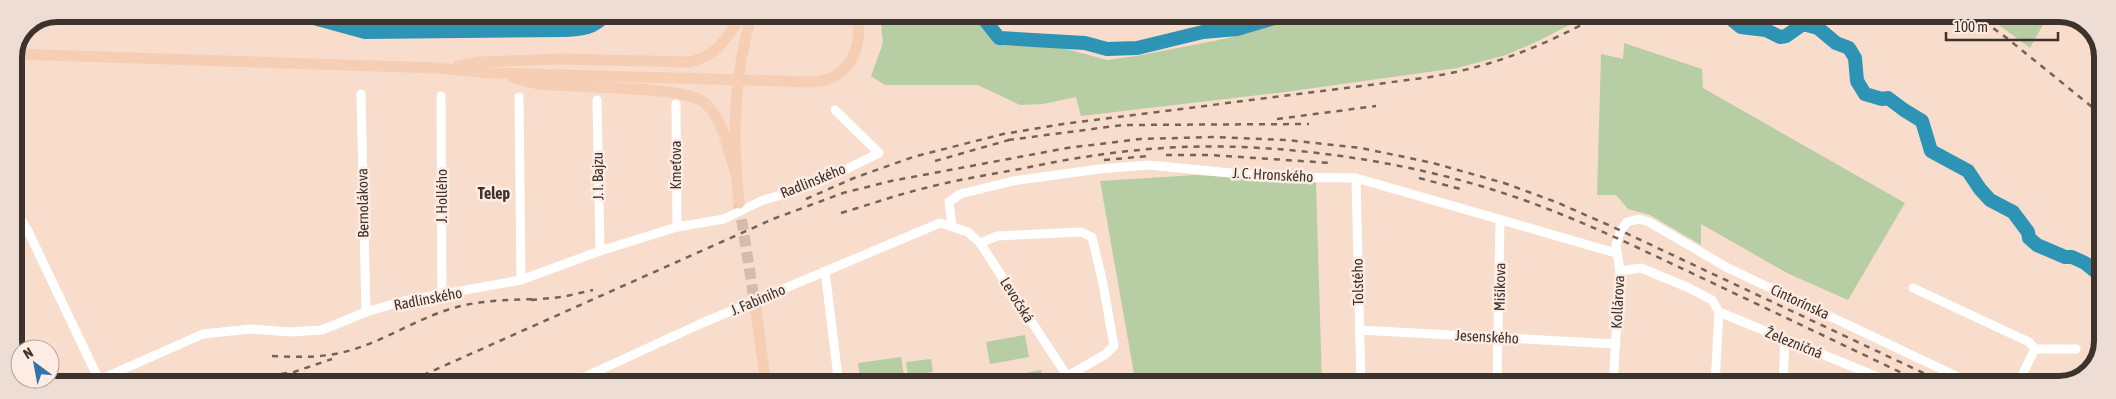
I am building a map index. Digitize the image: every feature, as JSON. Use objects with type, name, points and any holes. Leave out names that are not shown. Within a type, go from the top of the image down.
[{"type":"main road","points":[[438,68],[480,62],[561,59],[690,62],[706,57],[715,51],[744,22]]},
{"type":"main road","points":[[739,203],[736,172],[735,113],[739,70],[749,22]]},
{"type":"main road","points":[[23,54],[438,68],[490,73],[814,82],[833,77],[843,70],[854,56],[859,29],[857,22]]},
{"type":"main road","points":[[490,73],[538,84],[670,92],[696,97],[710,108],[723,131],[736,172]]},
{"type":"main road","points":[[756,311],[765,376]]},
{"type":"street","name":"Bernolákova","points":[[361,94],[366,312]]},
{"type":"street","name":"J. Hollého","points":[[441,96],[442,296]]},
{"type":"street","points":[[519,97],[521,280]]},
{"type":"street","name":"J. I. Bajzu","points":[[597,100],[600,251]]},
{"type":"street","name":"Kmeťova","points":[[676,104],[676,227]]},
{"type":"street","name":"Radlinského","points":[[108,376],[203,334],[251,329],[290,332],[322,330],[366,312],[404,302],[521,280],[600,251],[676,227],[724,219],[761,201],[816,184],[879,153],[835,110]]},
{"type":"street","name":"J. C. Hronského","points":[[952,226],[949,202],[960,194],[1013,181],[1099,169],[1149,165],[1271,177],[1356,178],[1616,254]]},
{"type":"street","name":"Tolstého","points":[[1356,178],[1361,376]]},
{"type":"street","name":"Cintorínska","points":[[1626,222],[1639,219],[1649,222],[1728,268],[1956,376]]},
{"type":"street","name":"Mišíkova","points":[[1497,376],[1500,220]]},
{"type":"street","name":"Radlinského","points":[[23,222],[97,376]]},
{"type":"street","name":"Kollárova","points":[[1614,376],[1620,271],[1616,254],[1617,239],[1626,222]]},
{"type":"street","name":"J. Fabiniho","points":[[588,376],[700,324],[940,223],[952,226]]},
{"type":"street","name":"Levočská","points":[[952,226],[968,232],[980,243],[1065,376]]},
{"type":"street","points":[[980,243],[997,236],[1082,232],[1092,237],[1114,346],[1106,354],[1068,376]]},
{"type":"street","points":[[1620,271],[1641,268],[1688,287],[1712,300],[1719,312],[1715,376]]},
{"type":"street","points":[[825,271],[839,376]]},
{"type":"street","points":[[1913,288],[2029,342],[2035,349],[2076,349]]},
{"type":"street","name":"Železničná","points":[[1719,312],[1875,376]]},
{"type":"street","name":"Jesenského","points":[[1359,330],[1616,344]]},
{"type":"street","points":[[1783,376],[1785,339]]},
{"type":"street","points":[[2022,376],[2035,349]]},
{"type":"green space","points":[[881,22],[983,22],[1003,46],[1059,47],[1107,60],[1224,39],[1282,23],[1574,23],[1506,55],[1457,68],[1285,92],[1081,116],[1076,97],[1043,104],[1020,105],[978,85],[885,85],[871,76],[883,43]]},
{"type":"green space","points":[[1996,23],[2044,23],[2030,48]]},
{"type":"green space","points":[[1624,43],[1702,69],[1703,88],[1905,203],[1848,300],[1789,274],[1701,224],[1701,245],[1650,215],[1628,209],[1616,195],[1597,195],[1601,54],[1623,59]]},
{"type":"green space","points":[[1196,175],[1316,183],[1322,376],[1134,376],[1100,181]]},
{"type":"green space","points":[[1025,335],[1029,357],[990,364],[986,342]]},
{"type":"green space","points":[[901,357],[904,376],[860,376],[858,363]]},
{"type":"green space","points":[[931,359],[933,372],[908,375],[906,362]]},
{"type":"green space","points":[[1041,370],[1042,376],[1009,376]]},
{"type":"waterway","points":[[329,22],[365,32],[563,30],[587,27],[598,22]]},
{"type":"waterway","points":[[987,22],[999,38],[1085,43],[1107,49],[1137,48],[1203,32],[1237,29],[1259,23]]},
{"type":"waterway","points":[[1736,23],[1741,27],[1766,30],[1780,37],[1786,36],[1803,24],[1818,28],[1836,43],[1849,48],[1855,58],[1857,81],[1865,94],[1882,99],[1888,98],[1922,121],[1931,151],[1968,171],[1990,200],[2013,212],[2028,232],[2029,238],[2037,245],[2065,257],[2072,257],[2093,269]]},
{"type":"tunnel","points":[[739,203],[756,311]]},
{"type":"railway","points":[[806,199],[854,178],[913,157],[1003,134],[1063,124],[1424,78],[1495,62],[1537,46],[1584,23]]},
{"type":"railway","points":[[1986,23],[2093,108]]},
{"type":"railway","points":[[1277,119],[1376,106]]},
{"type":"railway","points":[[1008,140],[1123,125],[1309,124]]},
{"type":"railway","points":[[421,376],[773,219],[843,193],[891,181],[1067,148],[1140,139],[1213,137],[1287,140],[1361,148],[1433,163],[1504,183],[1556,202],[1613,227],[1930,376]]},
{"type":"railway","points":[[935,161],[1009,140]]},
{"type":"railway","points":[[841,213],[929,187],[1064,160],[1104,154],[1163,148],[1221,147],[1302,151],[1343,156],[1424,171],[1463,181],[1551,210],[1651,254],[1908,376]]},
{"type":"railway","points":[[1166,155],[1210,155],[1331,163]]},
{"type":"railway","points":[[1104,160],[1149,156]]},
{"type":"railway","points":[[1419,178],[1464,190]]},
{"type":"railway","points":[[531,300],[562,297],[593,290]]},
{"type":"railway","points":[[272,356],[331,355],[370,344],[427,318],[457,307],[487,302],[537,299]]},
{"type":"railway","points":[[268,376],[294,372],[332,359]]},
{"type":"district","name":"Telep","points":[[494,193]]}]
